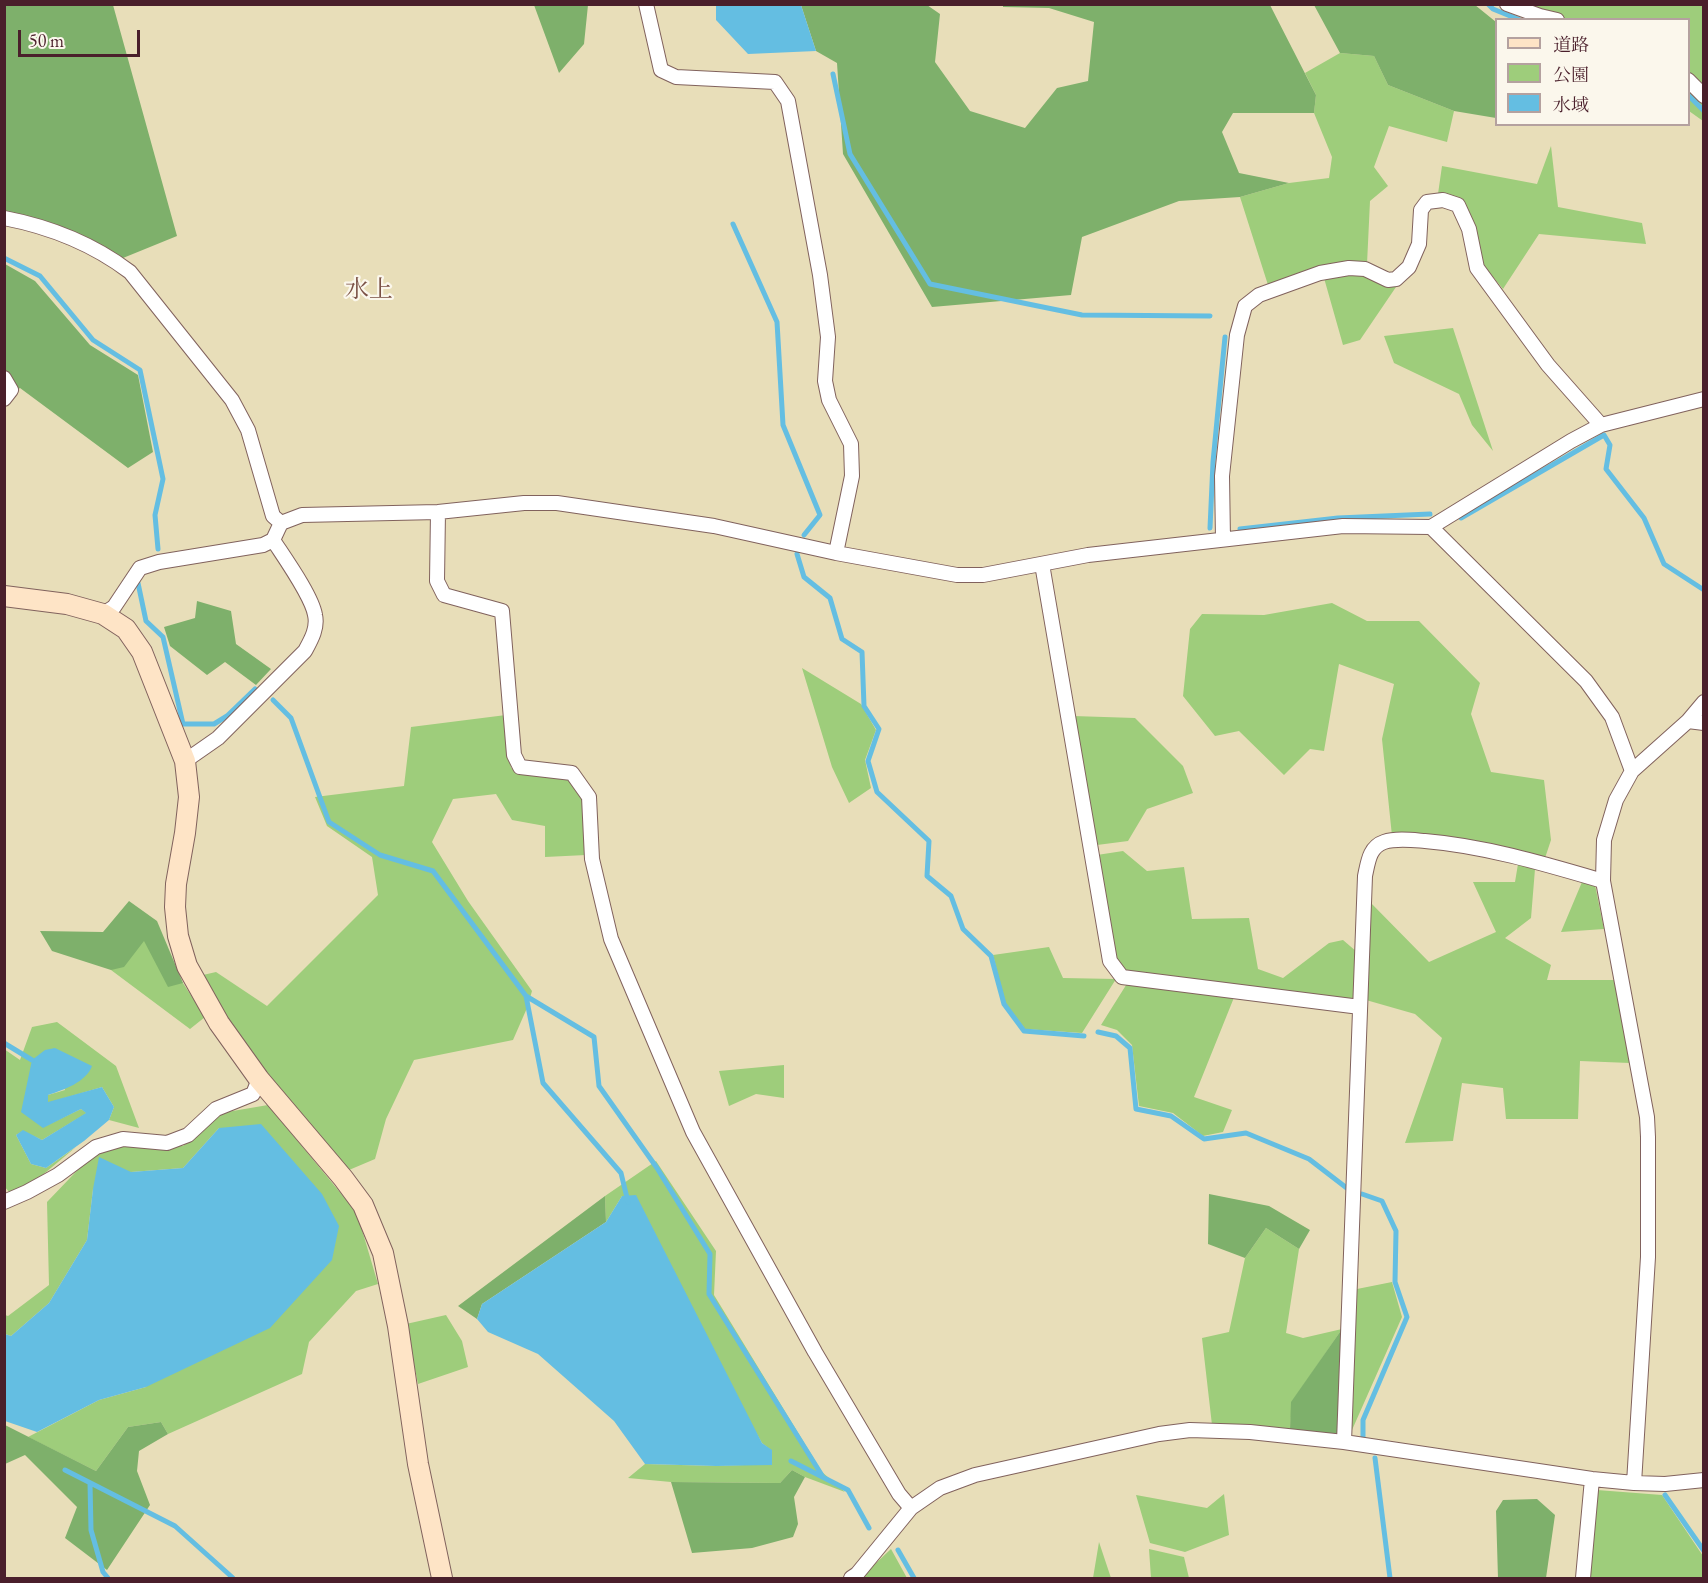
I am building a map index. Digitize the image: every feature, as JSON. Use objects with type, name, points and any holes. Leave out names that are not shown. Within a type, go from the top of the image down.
[{"type":"street","points":[[646,4],[661,70],[676,77],[775,82],[788,101],[820,275],[828,338],[825,381],[829,400],[851,444],[852,476],[836,553]]},
{"type":"street","points":[[1507,4],[1548,18]]},
{"type":"street","points":[[1690,81],[1704,96]]},
{"type":"street","points":[[1223,539],[1222,476],[1237,335],[1245,306],[1259,295],[1320,273],[1349,268],[1365,269],[1388,280],[1396,279],[1409,267],[1419,244],[1421,210],[1427,202],[1443,200],[1458,205],[1469,229],[1477,268],[1548,365],[1601,425]]},
{"type":"street","points":[[4,218],[32,223],[72,237],[111,257],[130,272],[232,400],[248,430],[273,516],[281,523]]},
{"type":"street","points":[[4,378],[11,390],[4,399]]},
{"type":"street","points":[[103,614],[114,607],[140,568],[159,562],[264,545],[273,540],[281,523],[302,515],[438,512],[524,503],[557,504],[714,526],[836,553],[957,575],[983,575],[1088,555],[1342,526],[1431,527],[1601,425],[1704,399]]},
{"type":"street","points":[[438,512],[437,581],[444,595],[502,611],[514,756],[520,767],[572,773],[590,797],[592,859],[611,939],[693,1132],[815,1352],[899,1494],[911,1508]]},
{"type":"street","points":[[1431,527],[1586,681],[1612,717],[1632,771]]},
{"type":"street","points":[[185,761],[218,738],[305,651],[314,635],[315,615],[307,595],[273,540]]},
{"type":"street","points":[[1042,564],[1110,961],[1122,977],[1360,1007]]},
{"type":"street","points":[[4,596],[67,604],[103,614],[126,630],[142,652],[185,761],[189,797],[176,884],[175,907],[178,936],[188,966],[219,1023],[259,1079],[363,1204],[383,1253],[398,1326],[418,1464],[442,1578]]},
{"type":"street","points":[[1634,1483],[1648,1257],[1648,1137],[1647,1117],[1603,881],[1604,840],[1616,800],[1632,771],[1689,721],[1704,702]]},
{"type":"street","points":[[1689,721],[1704,723]]},
{"type":"street","points":[[1344,1442],[1365,876],[1369,854],[1382,842],[1405,840],[1449,843],[1540,862],[1603,881]]},
{"type":"street","points":[[4,1202],[58,1175],[96,1147],[123,1139],[168,1143],[188,1135],[216,1109],[253,1094],[259,1079]]},
{"type":"street","points":[[851,1578],[857,1574],[911,1508],[940,1488],[975,1475],[1159,1434],[1190,1430],[1220,1430],[1344,1442],[1592,1479],[1665,1484],[1704,1480]]},
{"type":"street","points":[[1583,1578],[1592,1479]]},
{"type":"green space","points":[[4,5],[113,5],[177,236],[123,258],[73,231],[5,213]]},
{"type":"green space","points":[[534,5],[588,5],[584,44],[559,73]]},
{"type":"green space","points":[[801,5],[927,5],[940,14],[935,62],[970,111],[1025,128],[1057,88],[1088,81],[1094,22],[1049,8],[1003,7],[1003,5],[1270,5],[1316,95],[1314,113],[1233,113],[1222,132],[1239,173],[1289,183],[1240,197],[1179,201],[1082,237],[1071,295],[932,307],[843,154],[837,63],[816,51]]},
{"type":"green space","points":[[1314,5],[1475,5],[1495,21],[1495,118],[1454,111],[1388,85],[1374,56],[1340,53]]},
{"type":"green space","points":[[1527,5],[1703,5],[1703,121],[1690,112],[1690,18],[1539,18]]},
{"type":"green space","points":[[1340,53],[1374,56],[1388,85],[1454,111],[1447,142],[1389,126],[1374,167],[1388,186],[1370,201],[1367,264],[1268,285],[1240,197],[1289,183],[1329,178],[1332,157],[1314,113],[1316,95],[1305,73]]},
{"type":"green space","points":[[1551,146],[1558,207],[1642,223],[1646,244],[1539,234],[1503,289],[1480,261],[1463,199],[1438,194],[1442,166],[1537,184]]},
{"type":"green space","points":[[5,264],[35,281],[90,345],[138,375],[153,452],[128,468],[20,388],[5,398]]},
{"type":"green space","points":[[1357,273],[1396,287],[1360,340],[1343,345],[1324,278]]},
{"type":"green space","points":[[1453,328],[1493,451],[1472,425],[1459,394],[1394,363],[1384,336]]},
{"type":"green space","points":[[197,601],[231,611],[236,644],[271,669],[256,685],[225,662],[207,675],[170,646],[164,627],[195,618]]},
{"type":"green space","points":[[1332,603],[1367,621],[1419,621],[1480,683],[1471,714],[1491,772],[1544,780],[1551,840],[1545,858],[1392,836],[1382,739],[1394,684],[1339,664],[1324,751],[1310,749],[1284,775],[1239,731],[1215,736],[1183,696],[1190,629],[1202,614],[1264,615]]},
{"type":"green space","points":[[802,668],[861,704],[876,730],[865,760],[871,788],[849,803],[832,767]]},
{"type":"green space","points":[[506,715],[511,768],[538,775],[569,778],[583,799],[586,855],[545,857],[545,826],[512,820],[496,794],[453,799],[432,842],[468,901],[532,991],[513,1040],[414,1060],[386,1119],[375,1159],[349,1170],[263,1073],[222,1018],[203,975],[216,972],[267,1006],[378,895],[372,857],[327,826],[315,797],[404,786],[411,727]]},
{"type":"green space","points":[[1073,716],[1135,718],[1183,766],[1193,793],[1147,809],[1128,841],[1097,845]]},
{"type":"green space","points":[[1123,851],[1147,871],[1184,867],[1192,919],[1249,918],[1258,969],[1283,978],[1329,943],[1343,940],[1357,952],[1355,1000],[1127,971],[1117,960],[1097,855]]},
{"type":"green space","points":[[1518,864],[1535,869],[1531,918],[1505,938],[1551,965],[1547,980],[1614,980],[1630,1063],[1580,1061],[1578,1119],[1506,1119],[1503,1088],[1462,1083],[1453,1141],[1405,1143],[1442,1038],[1415,1014],[1366,1000],[1369,901],[1429,962],[1496,932],[1473,882],[1515,882]]},
{"type":"green space","points":[[1582,882],[1595,885],[1604,929],[1561,932]]},
{"type":"green space","points":[[129,901],[157,921],[183,983],[168,987],[144,941],[124,967],[111,970],[52,951],[40,931],[103,932]]},
{"type":"green space","points":[[146,926],[205,1017],[190,1029],[111,970]]},
{"type":"green space","points":[[1049,947],[1063,978],[1116,979],[1082,1033],[1025,1029],[1005,1003],[993,955]]},
{"type":"green space","points":[[1128,982],[1235,995],[1194,1097],[1232,1110],[1223,1132],[1203,1136],[1173,1113],[1139,1106],[1132,1045],[1117,1030],[1101,1025]]},
{"type":"green space","points":[[57,1022],[116,1066],[139,1128],[109,1120],[114,1107],[102,1087],[48,1103],[48,1095],[65,1090],[55,1048],[43,1127],[81,1109],[87,1113],[42,1140],[23,1131],[16,1135],[31,1164],[46,1168],[76,1147],[33,1183],[10,1193],[4,1186],[4,1049],[20,1060],[32,1027]]},
{"type":"green space","points":[[784,1065],[784,1098],[756,1094],[729,1106],[719,1071]]},
{"type":"green space","points":[[268,1105],[357,1213],[378,1284],[356,1291],[309,1342],[302,1374],[168,1434],[161,1422],[128,1427],[96,1471],[28,1437],[99,1400],[146,1387],[219,1128],[183,1168],[131,1172],[93,1189],[87,1240],[49,1303],[11,1336],[5,1334],[5,1315],[8,1316],[49,1285],[47,1202],[91,1156],[119,1146],[183,1146],[221,1113]]},
{"type":"green space","points":[[656,1161],[716,1251],[714,1295],[822,1472],[845,1492],[792,1470],[780,1483],[671,1482],[628,1478],[645,1464],[716,1466],[772,1464],[772,1451],[762,1443],[622,1196],[606,1222],[605,1196]]},
{"type":"green space","points":[[1209,1194],[1269,1206],[1310,1230],[1299,1249],[1266,1228],[1245,1258],[1208,1244]]},
{"type":"green space","points":[[605,1196],[606,1222],[482,1304],[477,1319],[458,1306]]},
{"type":"green space","points":[[1266,1228],[1299,1249],[1286,1333],[1303,1338],[1342,1329],[1292,1402],[1290,1429],[1245,1424],[1212,1425],[1202,1338],[1229,1332],[1245,1258]]},
{"type":"green space","points":[[1392,1282],[1402,1317],[1352,1430],[1357,1289]]},
{"type":"green space","points":[[446,1315],[462,1341],[468,1367],[418,1384],[406,1324]]},
{"type":"green space","points":[[1342,1329],[1337,1435],[1290,1429],[1291,1402]]},
{"type":"green space","points":[[161,1422],[168,1434],[139,1451],[137,1471],[150,1505],[107,1570],[65,1538],[77,1507],[25,1455],[5,1464],[5,1425],[96,1471],[128,1427]]},
{"type":"green space","points":[[792,1470],[805,1477],[794,1497],[798,1524],[793,1537],[752,1548],[692,1553],[671,1482],[780,1483]]},
{"type":"green space","points":[[1597,1490],[1662,1495],[1703,1556],[1703,1578],[1590,1578]]},
{"type":"green space","points":[[1224,1494],[1229,1535],[1185,1552],[1150,1543],[1136,1495],[1207,1508]]},
{"type":"green space","points":[[1537,1499],[1555,1515],[1546,1578],[1498,1578],[1496,1511],[1503,1500]]},
{"type":"green space","points":[[1099,1542],[1111,1578],[1093,1578]]},
{"type":"green space","points":[[891,1549],[907,1578],[860,1578]]},
{"type":"green space","points":[[1149,1549],[1184,1557],[1189,1578],[1151,1578]]},
{"type":"water","points":[[716,5],[801,5],[816,51],[748,54],[716,20]]},
{"type":"water","points":[[55,1048],[92,1066],[80,1081],[48,1095],[48,1102],[102,1087],[114,1107],[109,1120],[46,1168],[31,1164],[16,1135],[23,1130],[42,1140],[86,1113],[81,1109],[43,1128],[21,1112],[32,1060],[45,1050]]},
{"type":"water","points":[[261,1124],[322,1194],[339,1226],[332,1260],[270,1328],[146,1387],[99,1400],[37,1432],[5,1421],[5,1334],[11,1336],[49,1303],[87,1240],[99,1157],[131,1172],[183,1168],[219,1128]]},
{"type":"water","points":[[636,1195],[762,1443],[772,1450],[772,1465],[645,1464],[614,1421],[538,1354],[488,1332],[477,1319],[482,1304],[606,1222],[622,1196]]},
{"type":"waterway","points":[[1488,4],[1493,9],[1515,18]]},
{"type":"waterway","points":[[833,74],[850,154],[930,284],[1082,315],[1210,316]]},
{"type":"waterway","points":[[1690,97],[1704,111]]},
{"type":"waterway","points":[[733,224],[777,322],[783,425],[820,515],[804,535]]},
{"type":"waterway","points":[[4,258],[40,276],[93,340],[140,370],[163,479],[155,515],[158,549]]},
{"type":"waterway","points":[[1210,528],[1213,462],[1225,337]]},
{"type":"waterway","points":[[1461,518],[1604,435],[1610,445],[1606,469],[1644,518],[1664,564],[1704,590]]},
{"type":"waterway","points":[[1240,529],[1338,518],[1430,514]]},
{"type":"waterway","points":[[797,554],[804,577],[830,598],[842,639],[862,652],[864,706],[879,729],[868,761],[877,792],[929,841],[927,876],[951,896],[963,929],[991,956],[1004,1004],[1024,1031],[1084,1036]]},
{"type":"waterway","points":[[138,583],[146,621],[163,637],[183,724],[214,724],[227,716],[255,689]]},
{"type":"waterway","points":[[273,700],[291,718],[329,822],[380,855],[433,871],[526,996],[543,1083],[621,1173],[628,1202]]},
{"type":"waterway","points":[[526,996],[594,1037],[599,1086],[657,1168],[710,1254],[709,1294],[823,1477]]},
{"type":"waterway","points":[[1098,1032],[1116,1036],[1130,1048],[1136,1109],[1171,1116],[1204,1139],[1246,1133],[1309,1159],[1348,1189]]},
{"type":"waterway","points":[[4,1043],[32,1060]]},
{"type":"waterway","points":[[1362,1194],[1382,1201],[1396,1231],[1395,1282],[1407,1317],[1363,1420],[1363,1437]]},
{"type":"waterway","points":[[1375,1458],[1390,1578]]},
{"type":"waterway","points":[[791,1461],[848,1490],[869,1528]]},
{"type":"waterway","points":[[65,1470],[175,1526],[233,1578]]},
{"type":"waterway","points":[[90,1483],[91,1530],[103,1572],[108,1578]]},
{"type":"waterway","points":[[1665,1495],[1704,1551]]},
{"type":"waterway","points":[[898,1550],[914,1578]]},
{"type":"district","name":"水上","points":[[369,290]]}]
